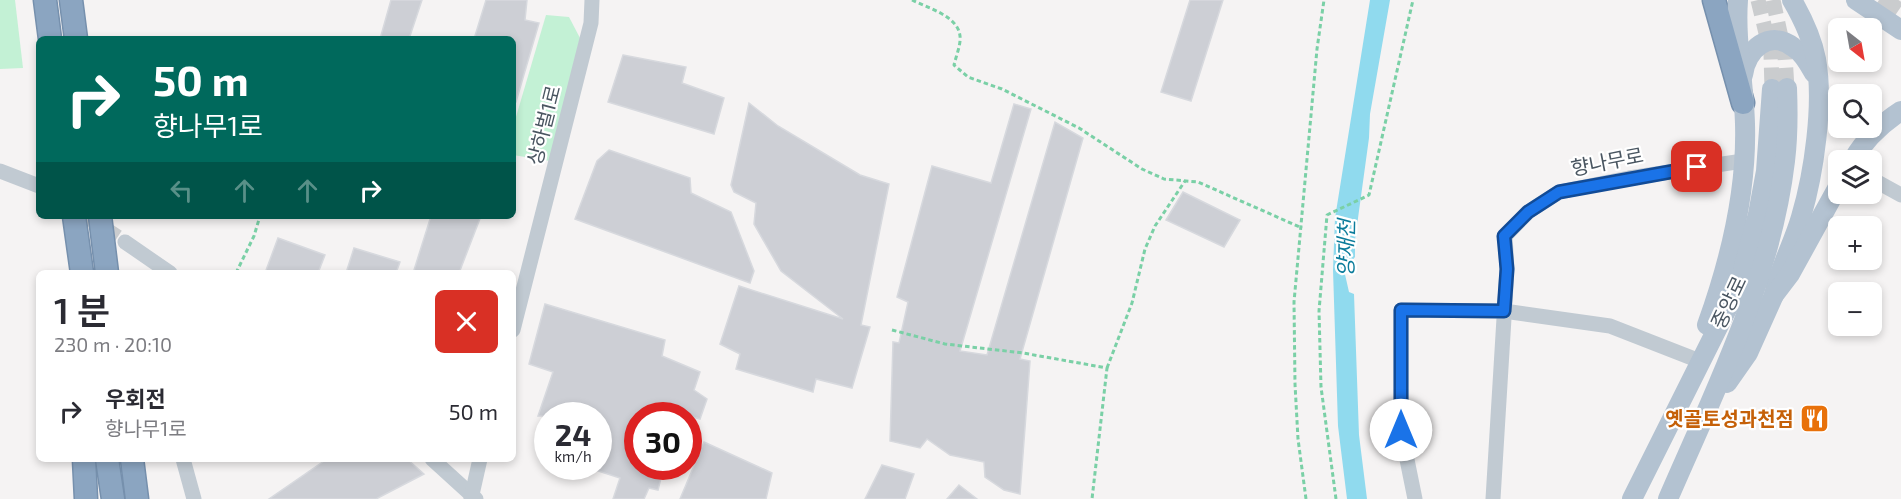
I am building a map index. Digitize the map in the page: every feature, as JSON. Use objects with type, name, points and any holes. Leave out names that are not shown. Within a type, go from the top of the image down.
[{"type":"highway","points":[[45,0],[50,36]]},
{"type":"highway","points":[[71,0],[76,36]]},
{"type":"highway","points":[[1714,0],[1743,93]]},
{"type":"highway","points":[[100,219],[107,270]]},
{"type":"highway","points":[[75,222],[80,270]]},
{"type":"highway","points":[[84,462],[86,499]]},
{"type":"highway","points":[[107,462],[113,499]]},
{"type":"highway","points":[[132,462],[137,499]]},
{"type":"main road","points":[[1684,393],[1692,358],[1707,327],[1727,264],[1738,214],[1745,140],[1737,27],[1738,0]]},
{"type":"main road","points":[[1703,417],[1748,352],[1774,295],[1779,271],[1801,218],[1808,186],[1816,135],[1818,77],[1809,34],[1792,0]]},
{"type":"main road","points":[[1856,0],[1901,30]]},
{"type":"main road","points":[[1743,93],[1744,68],[1748,57],[1759,45],[1771,40],[1782,41],[1793,47],[1818,77]]},
{"type":"main road","name":"중앙로","points":[[1632,499],[1739,285],[1766,171],[1780,88],[1788,131],[1785,162],[1767,253],[1735,343],[1668,499]]},
{"type":"main road","points":[[1859,150],[1881,126],[1901,111]]},
{"type":"main road","points":[[1774,295],[1790,274],[1829,204]]},
{"type":"street","name":"상하벌1로","points":[[516,318],[591,23],[592,0]]},
{"type":"street","name":"향나무로","points":[[1493,499],[1507,269],[1504,236],[1528,212],[1559,192],[1629,178],[1743,161]]},
{"type":"street","points":[[0,171],[36,185]]},
{"type":"street","points":[[1882,185],[1901,195]]},
{"type":"street","points":[[125,242],[164,270]]},
{"type":"street","points":[[1415,499],[1401,430],[1401,310],[1504,311],[1610,326],[1692,358]]},
{"type":"street","points":[[184,462],[194,499]]},
{"type":"street","points":[[435,462],[472,498]]},
{"type":"street","points":[[472,498],[479,462]]},
{"type":"path","points":[[912,0],[949,18],[957,26],[960,40],[954,65],[968,77],[1002,89],[1059,117],[1142,170],[1164,178],[1198,182],[1302,228]]},
{"type":"path","points":[[1306,499],[1298,439],[1294,302],[1323,0]]},
{"type":"path","points":[[1336,499],[1321,387],[1319,311],[1327,215],[1369,195],[1413,0]]},
{"type":"path","points":[[1092,499],[1107,368],[1132,303],[1145,249],[1155,226],[1185,181]]},
{"type":"path","points":[[237,270],[254,236],[259,219]]},
{"type":"path","points":[[892,330],[945,344],[1033,355],[1107,368]]},
{"type":"green space","points":[[0,0],[15,0],[23,68],[0,69]]},
{"type":"green space","points":[[546,15],[569,17],[580,38],[550,161],[516,155],[516,117]]},
{"type":"water","name":"양재천","points":[[1370,0],[1390,0],[1370,114],[1355,257],[1344,270],[1349,292],[1354,294],[1359,435],[1367,499],[1347,499],[1338,426],[1333,270],[1335,218]]},
{"type":"building","points":[[391,0],[422,0],[410,36],[381,36]]},
{"type":"building","points":[[486,0],[527,0],[525,20],[539,23],[516,102],[516,36],[475,36]]},
{"type":"building","points":[[1190,0],[1223,0],[1191,101],[1161,92]]},
{"type":"building","points":[[623,55],[686,67],[682,83],[724,98],[714,134],[608,102]]},
{"type":"building","points":[[749,103],[778,126],[860,175],[889,184],[861,325],[870,327],[852,388],[816,379],[813,392],[736,369],[740,354],[720,344],[739,286],[843,319],[781,271],[754,224],[756,203],[734,192],[731,185]]},
{"type":"building","points":[[1014,104],[1031,109],[960,351],[987,355],[1055,122],[1083,138],[1020,359],[1030,361],[1020,494],[1004,490],[985,477],[984,462],[950,455],[927,439],[920,448],[890,441],[893,342],[899,343],[908,302],[897,297],[932,166],[991,183]]},
{"type":"building","points":[[609,150],[690,178],[691,193],[731,212],[754,271],[750,283],[575,219],[597,161]]},
{"type":"building","points":[[1183,192],[1240,220],[1224,247],[1166,220]]},
{"type":"building","points":[[430,219],[480,219],[460,270],[414,270]]},
{"type":"building","points":[[278,238],[325,255],[319,270],[266,270]]},
{"type":"building","points":[[354,248],[400,262],[397,270],[347,270]]},
{"type":"building","points":[[545,304],[665,340],[662,356],[700,372],[694,390],[707,399],[702,413],[702,402],[624,402],[624,480],[660,480],[658,490],[649,488],[644,499],[613,499],[620,478],[612,475],[612,402],[543,402],[553,372],[529,364]]},
{"type":"building","points":[[704,442],[772,473],[766,499],[680,499],[688,480],[702,480]]},
{"type":"building","points":[[323,462],[410,462],[424,474],[376,499],[269,499]]},
{"type":"building","points":[[882,465],[914,474],[905,499],[865,499]]},
{"type":"building","points":[[959,485],[977,499],[947,499]]},
{"type":"tunnel","points":[[1758,0],[1771,54],[1772,89]]},
{"type":"tunnel","points":[[1773,0],[1785,56],[1787,88]]},
{"type":"tunnel","points":[[1879,0],[1901,15]]},
{"type":"tunnel","points":[[90,219],[125,242]]},
{"type":"place","name":"옛골토성과천점","points":[[1815,418]]},
{"type":"route","points":[[1401,430],[1401,310],[1504,311],[1507,269],[1504,236],[1528,212],[1559,192],[1697,167]]}]
